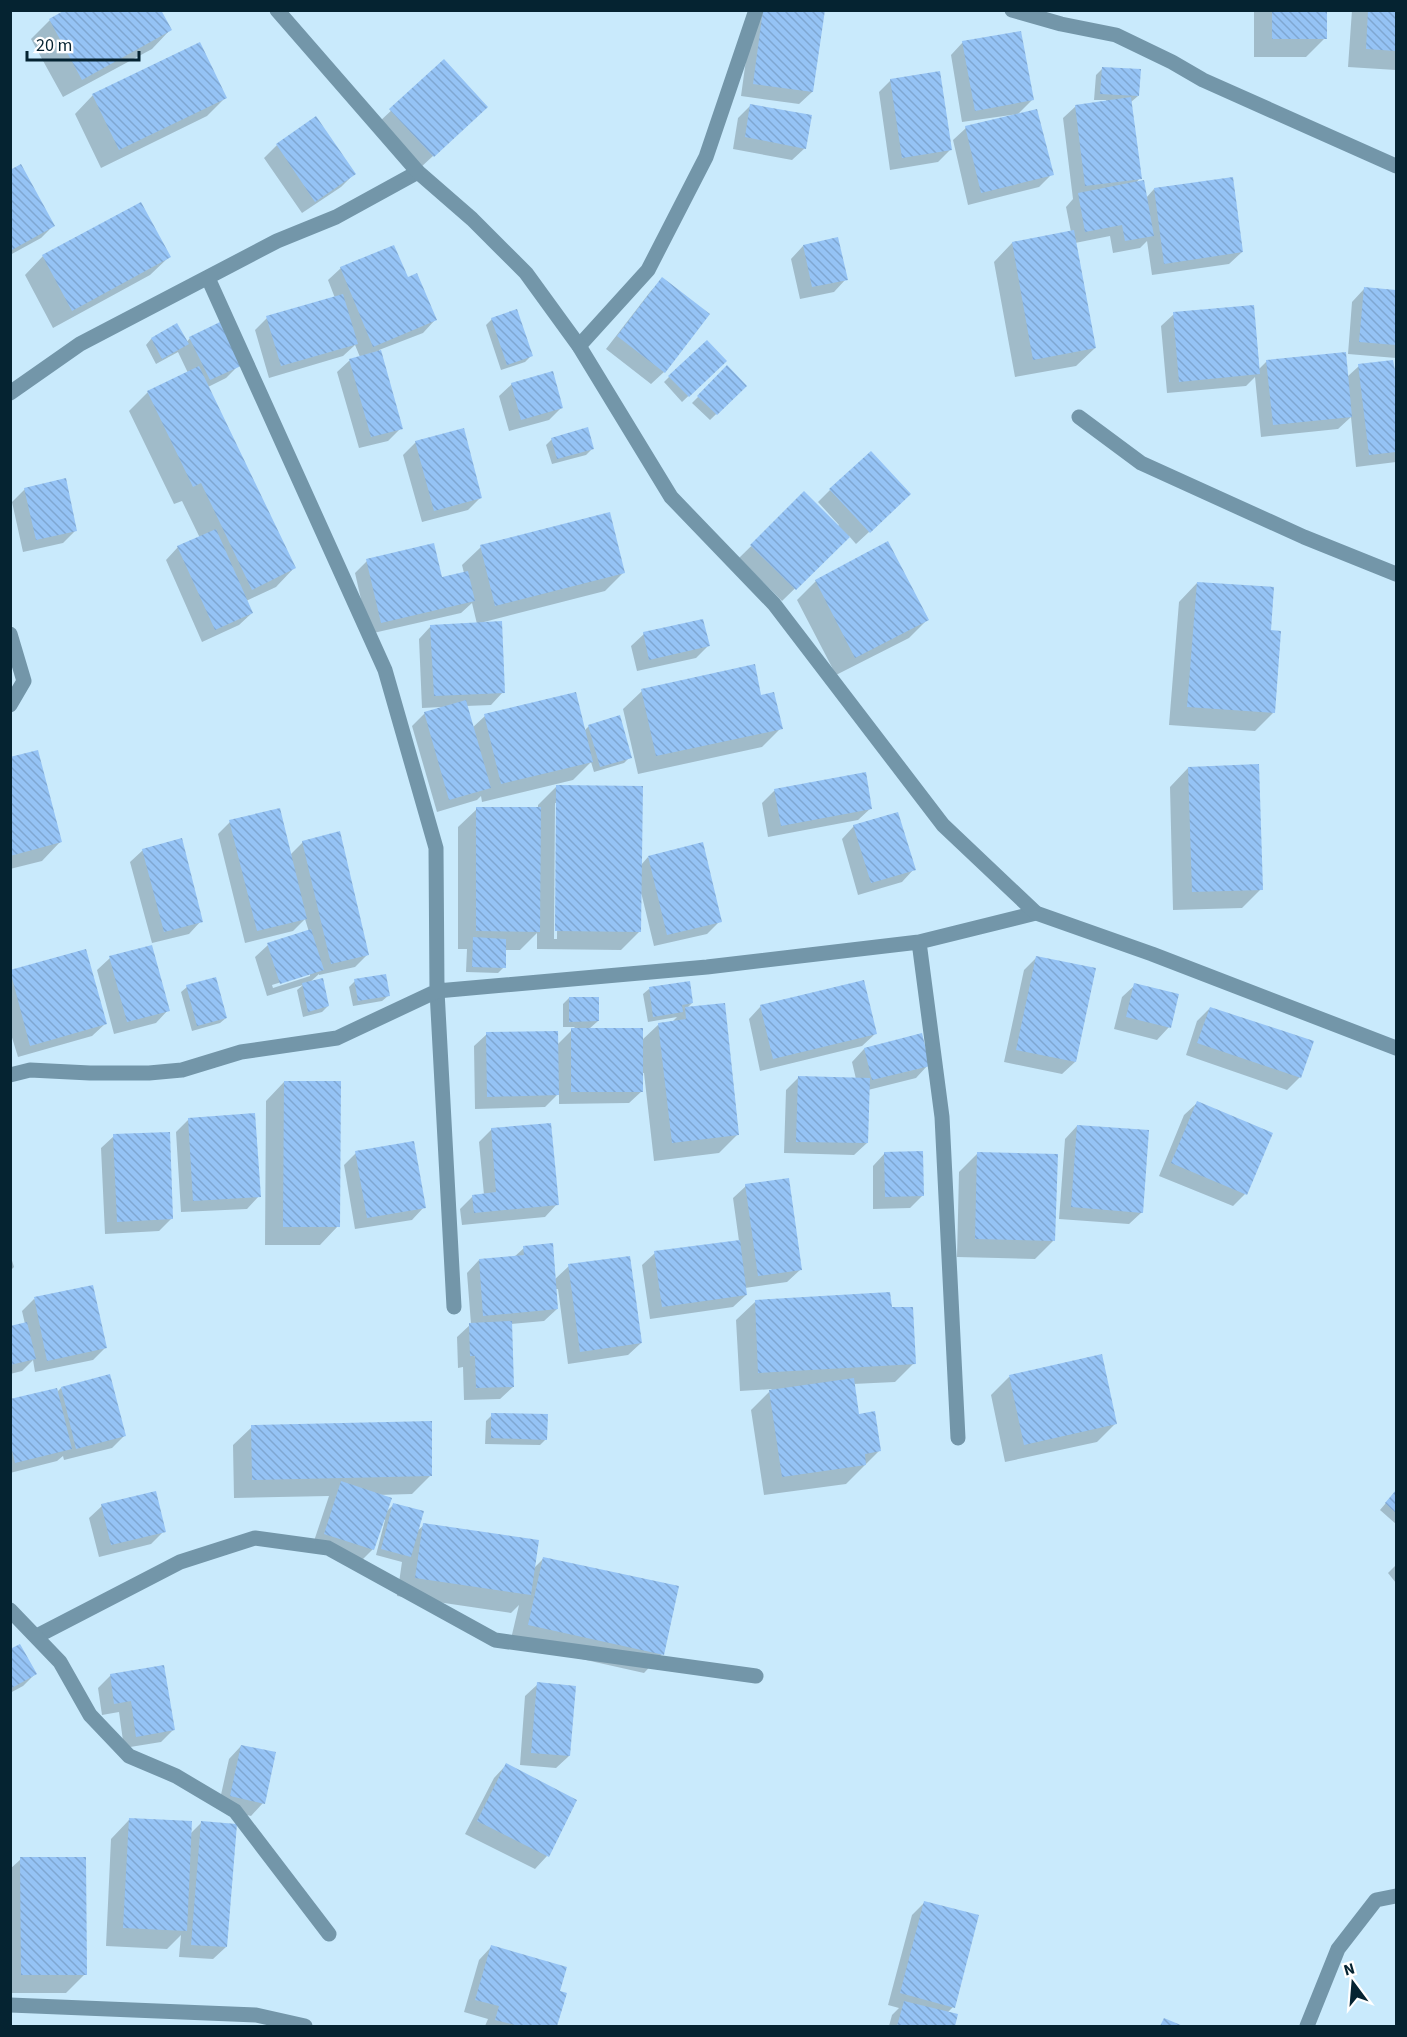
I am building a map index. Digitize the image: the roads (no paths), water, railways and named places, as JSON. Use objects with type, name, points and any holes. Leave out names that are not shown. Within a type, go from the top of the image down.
[{"type":"street","points":[[277,10],[418,172],[472,219],[526,273],[579,346],[671,497],[774,604],[943,825],[1036,913],[1152,954],[1396,1048]]},
{"type":"street","points":[[579,346],[648,270],[706,157],[756,10]]},
{"type":"street","points":[[1012,10],[1116,35],[1203,80],[1396,166]]},
{"type":"street","points":[[12,389],[80,344],[277,242],[336,217],[418,172]]},
{"type":"street","points":[[208,278],[385,670],[436,848],[437,992],[454,1307]]},
{"type":"street","points":[[1079,417],[1141,463],[1304,537],[1396,574]]},
{"type":"street","points":[[10,634],[24,681],[10,705]]},
{"type":"street","points":[[10,1075],[30,1070],[150,1073],[182,1070],[241,1052],[337,1038],[437,992],[707,967],[919,942],[1036,913]]},
{"type":"street","points":[[919,942],[942,1117],[958,1438]]},
{"type":"street","points":[[37,1636],[180,1562],[255,1538],[328,1548],[495,1640],[756,1676]]},
{"type":"street","points":[[10,1610],[60,1662],[90,1715],[129,1756],[176,1776],[235,1811],[329,1934]]},
{"type":"street","points":[[1306,2026],[1338,1949],[1377,1900],[1396,1896]]},
{"type":"street","points":[[10,2005],[256,2015],[304,2026]]}]
